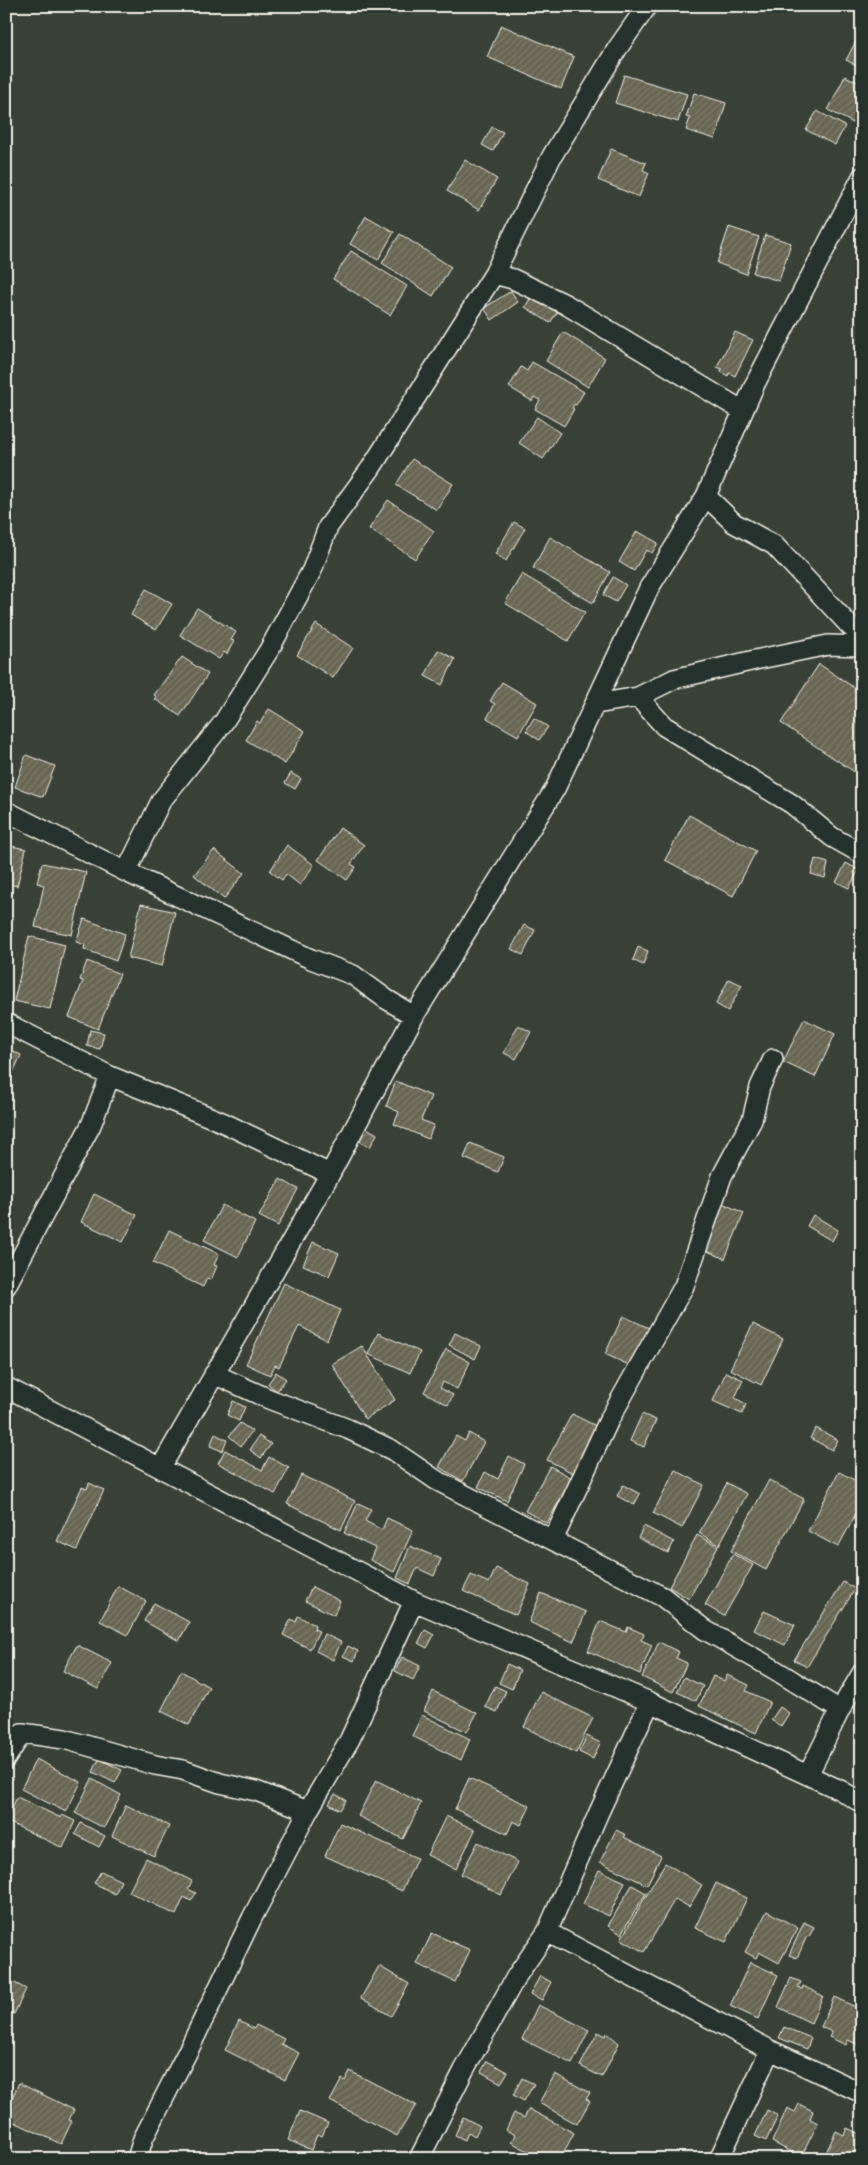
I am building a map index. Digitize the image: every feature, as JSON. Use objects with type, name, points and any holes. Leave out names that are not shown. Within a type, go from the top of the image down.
[{"type":"street","points":[[126,872],[161,801],[223,723],[270,650],[312,570],[328,526],[371,468],[494,274],[520,217],[552,156],[617,49],[647,6]]},
{"type":"street","points":[[161,1467],[330,1174],[414,1016],[554,789],[596,704],[624,638],[649,588],[706,496],[755,384],[862,177]]},
{"type":"street","points":[[494,274],[513,279],[565,304],[743,412]]},
{"type":"street","points":[[706,496],[734,523],[774,545],[851,627],[862,635]]},
{"type":"street","points":[[596,704],[638,697],[674,679],[755,660],[828,645],[862,646]]},
{"type":"street","points":[[638,697],[664,726],[792,804],[832,837],[862,854]]},
{"type":"street","points":[[6,811],[126,872],[310,959],[353,975],[386,999],[414,1016]]},
{"type":"street","points":[[6,1023],[110,1076],[222,1122],[330,1174]]},
{"type":"street","points":[[554,1540],[609,1420],[684,1286],[722,1176],[752,1120],[760,1087],[773,1059]]},
{"type":"street","points":[[6,1286],[91,1125],[110,1076]]},
{"type":"street","points":[[214,1374],[269,1399],[348,1429],[392,1450],[436,1480],[663,1597],[706,1630],[840,1710]]},
{"type":"street","points":[[6,1388],[161,1467],[414,1601],[650,1702],[862,1803]]},
{"type":"street","points":[[137,2159],[142,2140],[252,1918],[308,1811],[350,1739],[414,1601]]},
{"type":"street","points":[[808,1776],[840,1710],[862,1673]]},
{"type":"street","points":[[419,2159],[464,2070],[516,1976],[547,1932],[599,1812],[650,1702]]},
{"type":"street","points":[[6,1758],[22,1733],[64,1739],[155,1765],[183,1770],[220,1783],[256,1791],[308,1811]]},
{"type":"street","points":[[547,1932],[770,2050],[862,2092]]},
{"type":"street","points":[[719,2159],[770,2050]]},
{"type":"building","points":[[501,25],[574,57],[561,89],[487,57]]},
{"type":"building","points":[[862,32],[862,68],[846,60]]},
{"type":"building","points":[[624,75],[687,94],[678,122],[615,103]]},
{"type":"building","points":[[845,76],[862,84],[862,116],[857,125],[828,110]]},
{"type":"building","points":[[694,93],[726,103],[715,139],[686,130],[690,118],[686,117]]},
{"type":"building","points":[[817,111],[845,126],[835,145],[806,130]]},
{"type":"building","points":[[492,127],[503,132],[493,151],[482,145]]},
{"type":"building","points":[[611,149],[646,163],[643,170],[649,173],[639,197],[598,180]]},
{"type":"building","points":[[465,160],[497,179],[479,210],[447,191]]},
{"type":"building","points":[[366,216],[394,232],[378,260],[350,244]]},
{"type":"building","points":[[729,227],[759,237],[746,274],[717,263]]},
{"type":"building","points":[[400,234],[451,267],[433,296],[382,263]]},
{"type":"building","points":[[765,235],[791,243],[779,281],[753,273]]},
{"type":"building","points":[[351,251],[407,286],[390,315],[333,279]]},
{"type":"building","points":[[511,291],[518,302],[492,320],[484,308]]},
{"type":"building","points":[[533,294],[558,311],[550,323],[525,307]]},
{"type":"building","points":[[563,332],[605,358],[588,387],[546,361]]},
{"type":"building","points":[[735,332],[753,340],[735,376],[729,373],[728,376],[721,372],[722,369],[717,367]]},
{"type":"building","points":[[532,362],[584,392],[576,405],[574,404],[572,408],[574,409],[564,426],[535,409],[540,400],[534,397],[532,401],[509,387],[521,367],[527,371]]},
{"type":"building","points":[[537,417],[560,433],[543,459],[519,443]]},
{"type":"building","points":[[412,459],[453,484],[437,510],[396,485]]},
{"type":"building","points":[[388,500],[434,531],[415,559],[369,529]]},
{"type":"building","points":[[514,522],[525,528],[506,561],[495,554]]},
{"type":"building","points":[[637,531],[658,543],[652,553],[646,550],[634,571],[619,562]]},
{"type":"building","points":[[550,537],[610,572],[593,603],[533,568]]},
{"type":"building","points":[[522,574],[585,612],[568,641],[505,603]]},
{"type":"building","points":[[613,577],[626,585],[616,602],[603,595]]},
{"type":"building","points":[[146,589],[172,604],[156,630],[131,615]]},
{"type":"building","points":[[197,608],[236,632],[231,640],[234,641],[227,654],[224,652],[219,659],[180,635]]},
{"type":"building","points":[[316,624],[353,648],[333,678],[297,655]]},
{"type":"building","points":[[438,650],[455,659],[442,685],[425,676]]},
{"type":"building","points":[[182,657],[208,674],[180,716],[155,699],[157,697],[154,695]]},
{"type":"building","points":[[819,664],[862,693],[862,777],[781,723]]},
{"type":"building","points":[[502,682],[537,703],[518,736],[487,718],[495,704],[490,701]]},
{"type":"building","points":[[269,709],[305,731],[285,764],[246,740],[257,721],[260,723]]},
{"type":"building","points":[[534,718],[548,727],[539,740],[526,731]]},
{"type":"building","points":[[26,755],[55,766],[43,797],[15,787]]},
{"type":"building","points":[[291,773],[301,779],[295,789],[285,783]]},
{"type":"building","points":[[689,815],[756,851],[733,896],[665,860]]},
{"type":"building","points":[[340,828],[364,845],[351,864],[356,867],[347,880],[318,860]]},
{"type":"building","points":[[6,845],[26,849],[17,886],[6,883]]},
{"type":"building","points":[[287,845],[314,865],[300,885],[286,874],[282,880],[270,871]]},
{"type":"building","points":[[214,850],[244,873],[224,899],[194,875]]},
{"type":"building","points":[[815,859],[828,863],[825,878],[811,874]]},
{"type":"building","points":[[42,863],[86,872],[72,935],[35,927],[44,885],[37,883]]},
{"type":"building","points":[[846,863],[859,870],[849,888],[836,882]]},
{"type":"building","points":[[141,904],[175,912],[162,966],[128,958]]},
{"type":"building","points":[[84,919],[125,934],[116,961],[84,949],[85,945],[76,942]]},
{"type":"building","points":[[862,920],[862,935],[856,932]]},
{"type":"building","points":[[524,925],[535,930],[523,955],[511,949]]},
{"type":"building","points":[[29,936],[65,945],[50,1009],[14,1001]]},
{"type":"building","points":[[638,947],[648,951],[643,965],[633,960]]},
{"type":"building","points":[[87,961],[120,974],[98,1029],[69,1017],[83,981],[80,980]]},
{"type":"building","points":[[729,979],[742,985],[728,1011],[716,1004]]},
{"type":"building","points":[[804,1019],[835,1034],[815,1077],[783,1062]]},
{"type":"building","points":[[518,1025],[531,1032],[516,1059],[504,1053]]},
{"type":"building","points":[[90,1030],[104,1033],[100,1049],[87,1046]]},
{"type":"building","points":[[6,1048],[21,1055],[6,1088]]},
{"type":"building","points":[[396,1081],[431,1096],[421,1120],[434,1125],[428,1139],[394,1124],[399,1112],[386,1106]]},
{"type":"building","points":[[365,1127],[377,1134],[370,1147],[358,1140]]},
{"type":"building","points":[[470,1143],[504,1157],[498,1172],[464,1158]]},
{"type":"building","points":[[280,1179],[298,1189],[278,1226],[259,1216]]},
{"type":"building","points":[[94,1194],[137,1215],[123,1242],[81,1222]]},
{"type":"building","points":[[722,1203],[744,1213],[725,1259],[703,1249]]},
{"type":"building","points":[[222,1205],[255,1222],[238,1257],[204,1240]]},
{"type":"building","points":[[813,1215],[838,1230],[832,1241],[807,1226]]},
{"type":"building","points":[[169,1230],[219,1254],[214,1265],[217,1266],[211,1280],[207,1278],[203,1287],[153,1263]]},
{"type":"building","points":[[313,1242],[339,1253],[329,1276],[303,1265]]},
{"type":"building","points":[[284,1283],[340,1310],[327,1340],[299,1326],[279,1367],[275,1365],[270,1375],[246,1364]]},
{"type":"building","points":[[623,1316],[649,1328],[631,1366],[605,1354]]},
{"type":"building","points":[[753,1324],[783,1339],[761,1385],[730,1369]]},
{"type":"building","points":[[378,1333],[420,1352],[410,1373],[368,1354]]},
{"type":"building","points":[[455,1333],[481,1346],[475,1359],[449,1345]]},
{"type":"building","points":[[362,1346],[395,1400],[365,1419],[332,1364]]},
{"type":"building","points":[[446,1349],[470,1362],[457,1389],[443,1382],[440,1388],[453,1395],[448,1405],[424,1392]]},
{"type":"building","points":[[276,1372],[286,1379],[277,1391],[268,1384]]},
{"type":"building","points":[[726,1372],[743,1380],[735,1398],[746,1404],[742,1414],[713,1401]]},
{"type":"building","points":[[233,1401],[245,1407],[239,1421],[227,1415]]},
{"type":"building","points":[[572,1414],[598,1427],[573,1473],[547,1460]]},
{"type":"building","points":[[642,1414],[656,1420],[644,1447],[630,1441]]},
{"type":"building","points":[[240,1423],[252,1431],[241,1446],[229,1436]]},
{"type":"building","points":[[816,1428],[838,1440],[832,1450],[810,1438]]},
{"type":"building","points":[[469,1433],[484,1442],[463,1481],[439,1467],[456,1436],[465,1441]]},
{"type":"building","points":[[215,1434],[227,1440],[222,1451],[210,1446]]},
{"type":"building","points":[[259,1436],[271,1444],[261,1458],[250,1450]]},
{"type":"building","points":[[225,1450],[262,1470],[269,1457],[289,1468],[275,1494],[218,1463]]},
{"type":"building","points":[[509,1456],[524,1464],[507,1501],[478,1487],[485,1472],[498,1479]]},
{"type":"building","points":[[550,1466],[572,1478],[547,1523],[525,1511]]},
{"type":"building","points":[[675,1470],[704,1485],[682,1528],[653,1513]]},
{"type":"building","points":[[839,1472],[862,1484],[862,1503],[838,1547],[808,1531]]},
{"type":"building","points":[[301,1475],[355,1501],[341,1530],[287,1504]]},
{"type":"building","points":[[769,1480],[804,1499],[766,1570],[731,1551]]},
{"type":"building","points":[[89,1483],[104,1490],[77,1550],[57,1541],[82,1487],[87,1489]]},
{"type":"building","points":[[727,1483],[747,1494],[719,1545],[699,1533]]},
{"type":"building","points":[[623,1485],[640,1494],[634,1505],[617,1496]]},
{"type":"building","points":[[358,1503],[371,1509],[365,1521],[382,1530],[387,1518],[413,1530],[394,1572],[370,1560],[375,1548],[344,1533]]},
{"type":"building","points":[[644,1526],[674,1542],[668,1553],[638,1538]]},
{"type":"building","points":[[697,1535],[718,1546],[689,1599],[669,1587]]},
{"type":"building","points":[[410,1546],[441,1559],[434,1576],[417,1568],[410,1584],[397,1578]]},
{"type":"building","points":[[733,1554],[753,1565],[724,1616],[705,1605]]},
{"type":"building","points":[[496,1568],[530,1584],[516,1615],[463,1591],[471,1575],[489,1583]]},
{"type":"building","points":[[843,1582],[855,1589],[807,1667],[794,1660]]},
{"type":"building","points":[[118,1586],[146,1601],[128,1635],[100,1621]]},
{"type":"building","points":[[312,1587],[340,1601],[334,1615],[305,1601]]},
{"type":"building","points":[[541,1593],[586,1612],[573,1642],[529,1622]]},
{"type":"building","points":[[154,1603],[189,1622],[179,1641],[144,1621]]},
{"type":"building","points":[[764,1611],[795,1625],[785,1645],[754,1630]]},
{"type":"building","points":[[298,1616],[315,1625],[314,1629],[319,1631],[310,1649],[283,1635],[291,1619],[296,1622]]},
{"type":"building","points":[[600,1621],[626,1632],[628,1627],[644,1634],[641,1640],[652,1645],[640,1674],[588,1651]]},
{"type":"building","points":[[425,1630],[434,1635],[427,1648],[418,1643]]},
{"type":"building","points":[[324,1634],[341,1642],[333,1660],[316,1651]]},
{"type":"building","points":[[659,1642],[679,1652],[676,1658],[687,1663],[673,1692],[642,1677]]},
{"type":"building","points":[[77,1645],[112,1663],[98,1689],[63,1671]]},
{"type":"building","points":[[348,1646],[358,1651],[354,1661],[343,1656]]},
{"type":"building","points":[[402,1657],[420,1666],[413,1680],[395,1671]]},
{"type":"building","points":[[507,1664],[520,1670],[512,1689],[499,1683]]},
{"type":"building","points":[[181,1671],[209,1687],[189,1725],[161,1711]]},
{"type":"building","points":[[727,1675],[749,1685],[746,1691],[770,1702],[756,1733],[699,1706],[713,1676],[724,1681]]},
{"type":"building","points":[[684,1677],[703,1686],[696,1701],[677,1692]]},
{"type":"building","points":[[495,1686],[506,1691],[497,1712],[485,1707]]},
{"type":"building","points":[[433,1691],[477,1713],[467,1732],[424,1711]]},
{"type":"building","points":[[541,1692],[593,1718],[576,1753],[524,1727]]},
{"type":"building","points":[[780,1707],[789,1713],[781,1726],[771,1720]]},
{"type":"building","points":[[422,1715],[470,1739],[461,1760],[412,1736]]},
{"type":"building","points":[[587,1736],[600,1743],[593,1759],[579,1752]]},
{"type":"building","points":[[36,1759],[81,1782],[66,1812],[21,1789]]},
{"type":"building","points":[[99,1759],[122,1770],[115,1783],[93,1772]]},
{"type":"building","points":[[469,1778],[530,1806],[521,1825],[513,1821],[507,1834],[455,1809]]},
{"type":"building","points":[[92,1779],[121,1795],[104,1828],[75,1813]]},
{"type":"building","points":[[376,1780],[421,1803],[403,1839],[358,1816]]},
{"type":"building","points":[[335,1794],[346,1800],[340,1810],[329,1804]]},
{"type":"building","points":[[17,1797],[61,1818],[62,1815],[75,1821],[63,1848],[6,1821]]},
{"type":"building","points":[[126,1805],[169,1826],[154,1856],[112,1836]]},
{"type":"building","points":[[446,1816],[475,1830],[456,1869],[427,1855]]},
{"type":"building","points":[[81,1823],[105,1836],[99,1847],[75,1834]]},
{"type":"building","points":[[340,1823],[417,1858],[402,1891],[325,1856]]},
{"type":"building","points":[[616,1830],[626,1835],[624,1837],[661,1856],[647,1885],[600,1862]]},
{"type":"building","points":[[478,1842],[518,1862],[501,1895],[461,1874]]},
{"type":"building","points":[[146,1858],[192,1881],[188,1889],[196,1893],[191,1901],[184,1897],[176,1915],[129,1892]]},
{"type":"building","points":[[665,1863],[702,1885],[689,1907],[675,1899],[644,1952],[621,1939]]},
{"type":"building","points":[[599,1870],[625,1882],[609,1916],[583,1904]]},
{"type":"building","points":[[101,1871],[121,1881],[115,1894],[94,1883]]},
{"type":"building","points":[[716,1883],[747,1898],[726,1942],[695,1928]]},
{"type":"building","points":[[632,1885],[646,1893],[621,1934],[608,1926]]},
{"type":"building","points":[[767,1911],[798,1928],[779,1963],[759,1952],[756,1958],[745,1952]]},
{"type":"building","points":[[804,1922],[814,1927],[809,1937],[807,1936],[797,1958],[789,1955]]},
{"type":"building","points":[[432,1933],[470,1950],[455,1982],[417,1964]]},
{"type":"building","points":[[750,1962],[778,1975],[758,2019],[730,2006]]},
{"type":"building","points":[[379,1966],[409,1984],[391,2016],[361,1998]]},
{"type":"building","points":[[540,1976],[551,1982],[542,2000],[530,1994]]},
{"type":"building","points":[[791,1978],[801,1982],[798,1988],[802,1989],[803,1986],[823,1996],[811,2023],[778,2007]]},
{"type":"building","points":[[11,1981],[26,1989],[14,2014],[6,2010],[6,1991]]},
{"type":"building","points":[[834,1997],[862,2010],[862,2039],[859,2045],[848,2040],[846,2045],[829,2037],[832,2032],[821,2027]]},
{"type":"building","points":[[538,2005],[589,2030],[572,2064],[522,2039]]},
{"type":"building","points":[[239,2021],[254,2029],[256,2025],[284,2039],[281,2044],[299,2053],[285,2080],[225,2050]]},
{"type":"building","points":[[784,2027],[811,2038],[807,2049],[779,2038]]},
{"type":"building","points":[[598,2032],[606,2036],[607,2033],[619,2043],[602,2077],[580,2066]]},
{"type":"building","points":[[487,2061],[508,2072],[501,2083],[481,2072]]},
{"type":"building","points":[[350,2071],[416,2105],[397,2136],[330,2101],[342,2079],[345,2081]]},
{"type":"building","points":[[555,2074],[590,2093],[586,2099],[590,2101],[577,2124],[539,2103]]},
{"type":"building","points":[[522,2078],[534,2084],[524,2101],[513,2095]]},
{"type":"building","points":[[19,2083],[74,2110],[69,2120],[72,2121],[61,2144],[6,2118],[6,2110]]},
{"type":"building","points":[[799,2104],[813,2111],[810,2119],[818,2123],[801,2157],[772,2142],[787,2108],[795,2112]]},
{"type":"building","points":[[529,2109],[574,2133],[560,2159],[543,2159],[511,2142],[515,2135],[506,2130],[514,2113],[524,2118]]},
{"type":"building","points":[[767,2110],[778,2116],[766,2141],[755,2136]]},
{"type":"building","points":[[300,2111],[328,2123],[322,2136],[317,2135],[311,2150],[288,2140]]},
{"type":"building","points":[[463,2117],[480,2126],[475,2136],[468,2132],[465,2140],[455,2135]]},
{"type":"building","points":[[847,2128],[860,2134],[857,2141],[862,2143],[862,2153],[859,2159],[823,2159],[836,2131],[844,2135]]}]
